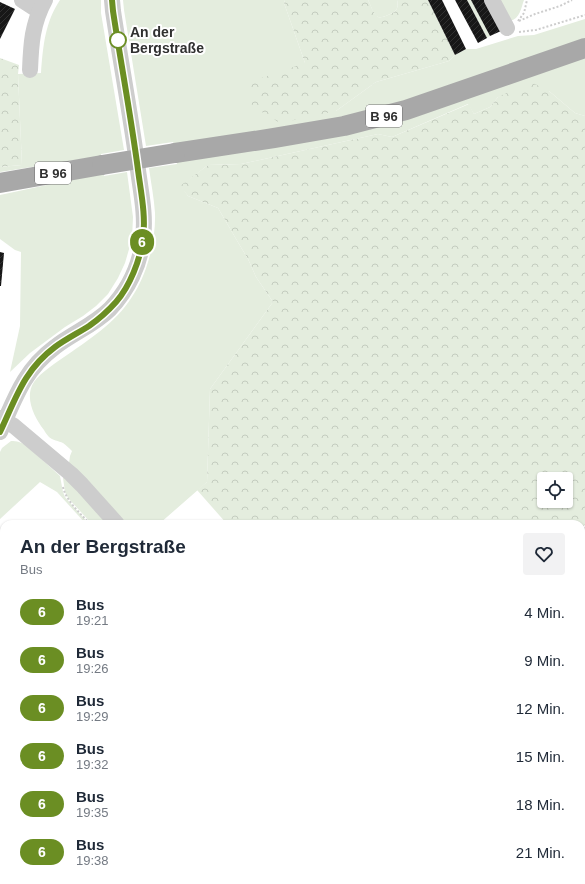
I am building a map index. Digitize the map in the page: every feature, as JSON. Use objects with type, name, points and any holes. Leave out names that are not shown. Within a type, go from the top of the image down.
[{"type":"main road","name":"B 96","points":[[0,183],[344,126],[406,110],[585,48]]},
{"type":"street","points":[[22,0],[42,6],[34,27],[31,44],[30,70]]},
{"type":"street","points":[[112,0],[135,146],[144,216],[143,239],[138,261],[127,285],[117,301],[104,315],[55,347],[26,377],[2,424],[14,426],[71,474],[113,520]]},
{"type":"street","points":[[492,0],[512,25]]},
{"type":"path","points":[[512,25],[524,13],[527,0]]},
{"type":"path","points":[[512,25],[535,14],[560,6],[572,0]]},
{"type":"path","points":[[512,25],[516,32],[536,30],[585,14]]},
{"type":"green space","points":[[60,0],[101,0],[101,13],[124,150],[101,154],[101,156],[0,172],[0,167],[22,165],[18,74],[41,73],[44,44],[48,26]]},
{"type":"green space","points":[[123,0],[285,0],[284,3],[305,63],[336,111],[376,82],[449,61],[455,55],[466,49],[476,49],[518,36],[534,35],[585,19],[585,41],[404,102],[343,118],[174,145],[173,142],[146,146]]},
{"type":"green space","points":[[285,0],[368,0],[375,14],[378,17],[383,17],[395,11],[398,6],[397,0],[428,0],[455,55],[449,61],[376,82],[336,111],[280,123],[252,106],[247,83],[305,63],[284,3]]},
{"type":"green space","points":[[368,0],[397,0],[398,6],[391,14],[378,17],[373,12]]},
{"type":"green space","points":[[467,0],[471,0],[490,36],[487,38]]},
{"type":"green space","points":[[496,0],[524,0],[518,16],[510,21]]},
{"type":"green space","points":[[585,57],[585,116],[575,113],[549,91],[498,97],[490,107],[474,114],[468,104],[392,137],[378,134],[241,164],[208,165],[181,186],[188,196],[218,208],[248,259],[256,277],[273,302],[210,389],[207,482],[164,520],[121,520],[69,463],[72,451],[63,443],[50,438],[46,434],[34,413],[30,400],[30,394],[31,388],[37,378],[54,364],[96,335],[129,302],[140,284],[153,243],[155,207],[149,168],[177,164],[177,161]]},
{"type":"green space","points":[[0,58],[19,65],[18,74],[22,165],[0,167]]},
{"type":"green space","points":[[531,82],[549,91],[575,113],[585,116],[585,520],[223,520],[197,490],[207,482],[210,389],[273,302],[256,277],[248,259],[218,208],[188,196],[180,186],[208,165],[241,164],[378,134],[392,137],[469,104],[474,114],[490,107],[498,97]]},
{"type":"green space","points":[[127,172],[133,217],[132,239],[125,263],[118,278],[108,294],[96,306],[30,353],[10,372],[20,326],[21,252],[15,250],[0,239],[0,195],[103,173],[104,176]]},
{"type":"green space","points":[[11,441],[19,442],[27,446],[60,476],[65,497],[85,520],[82,520],[57,492],[40,482],[0,519],[0,452],[2,448]]},
{"type":"green space","points":[[65,477],[104,520],[88,520],[68,498],[65,492],[63,478]]},
{"type":"building","points":[[428,0],[442,0],[466,49],[455,55]]},
{"type":"building","points":[[455,0],[467,0],[487,38],[478,43]]},
{"type":"building","points":[[471,0],[484,0],[501,31],[490,36]]},
{"type":"building","points":[[0,2],[15,9],[0,39]]},
{"type":"building","points":[[0,252],[4,253],[1,286],[0,286]]},
{"type":"bus line","name":"6","points":[[0,432],[15,397],[26,377],[55,347],[104,315],[117,301],[127,285],[138,261],[143,239],[144,216],[135,146],[112,0]]},
{"type":"place","name":"An der Bergstraße","points":[[118,40]]}]
